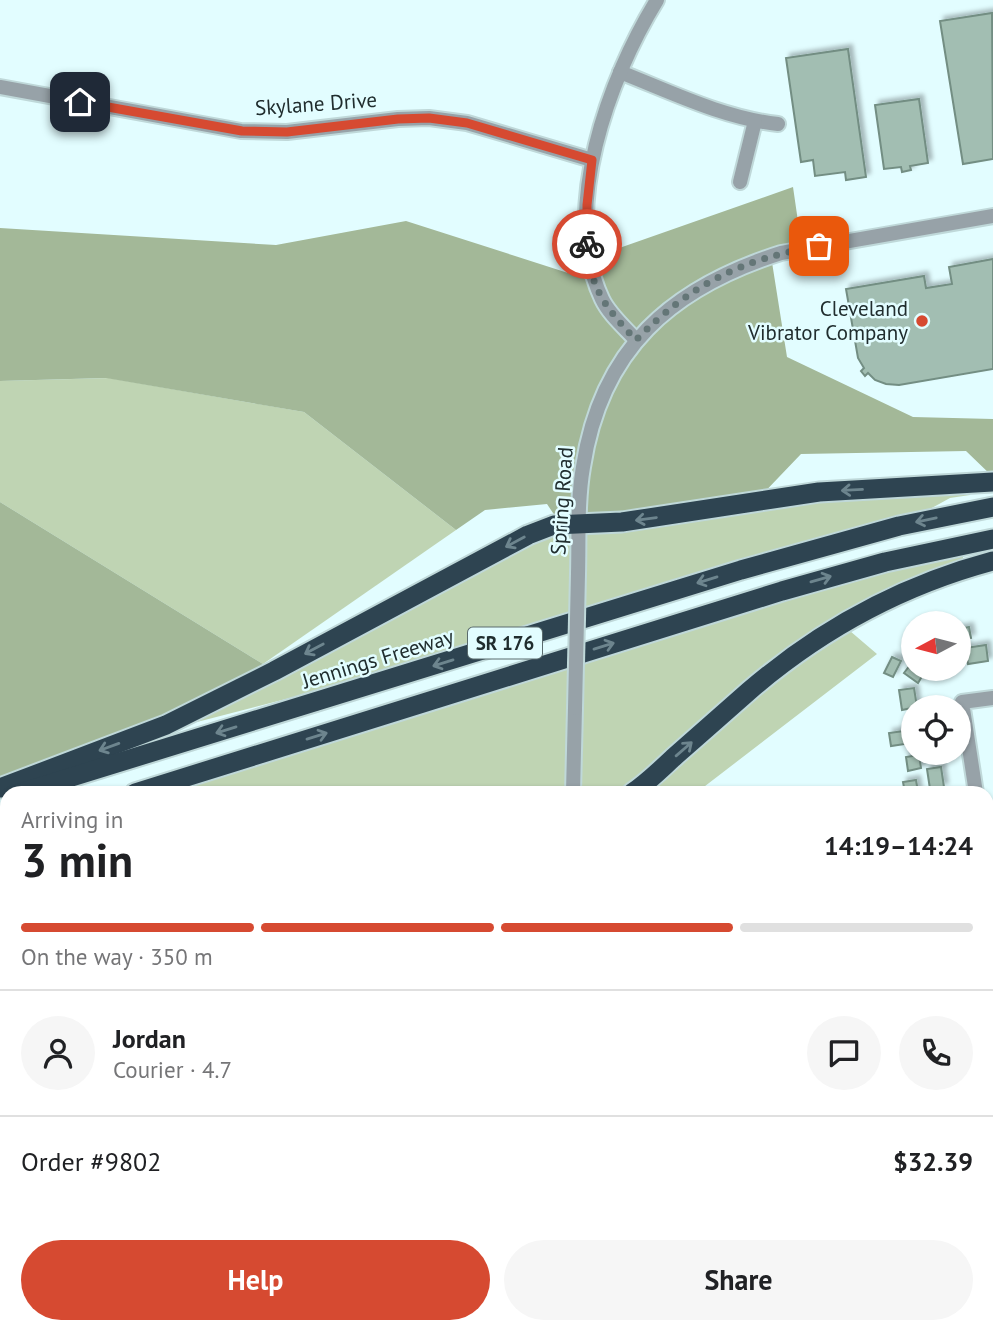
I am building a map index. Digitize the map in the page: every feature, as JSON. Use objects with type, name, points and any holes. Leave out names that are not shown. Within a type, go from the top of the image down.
[{"type":"highway","points":[[5,786],[166,725],[274,671],[528,535],[554,526],[622,522],[819,492],[993,482]]},
{"type":"highway","name":"Jennings Freeway","points":[[43,786],[765,562],[899,526],[993,507]]},
{"type":"highway","name":"SR 176","points":[[157,786],[782,591],[885,562],[993,539]]},
{"type":"highway","points":[[640,786],[752,688],[825,635],[860,614],[930,580],[993,561]]},
{"type":"street","points":[[636,340],[603,302],[588,259],[587,205],[592,160],[601,124],[631,45],[657,0]]},
{"type":"street","points":[[620,72],[721,111],[755,121],[778,124]]},
{"type":"street","name":"Skylane Drive","points":[[0,87],[242,131],[287,132],[429,118],[467,123],[592,160]]},
{"type":"street","points":[[740,182],[755,121]]},
{"type":"street","name":"Spring Road","points":[[573,786],[582,469],[588,435],[604,393],[636,340],[672,305],[689,293],[747,264],[810,247],[993,216]]},
{"type":"street","points":[[975,786],[962,702],[993,698]]},
{"type":"green space","points":[[793,187],[802,249],[771,256],[787,357],[913,417],[993,419],[993,477],[966,451],[801,454],[756,501],[561,525],[547,504],[485,510],[456,530],[304,412],[106,378],[0,381],[0,228],[276,245],[406,221],[593,281],[588,259]]},
{"type":"green space","points":[[109,378],[304,412],[456,530],[263,664],[0,502],[0,381]]},
{"type":"green space","points":[[968,488],[970,495],[950,498],[899,526],[526,637],[197,722],[192,720],[529,542],[555,535],[561,525],[756,501]]},
{"type":"green space","points":[[0,502],[263,664],[195,710],[0,786]]},
{"type":"green space","points":[[962,546],[964,569],[843,625],[877,654],[705,786],[158,786]]},
{"type":"building","points":[[992,13],[993,159],[963,164],[940,21]]},
{"type":"building","points":[[848,49],[866,177],[846,180],[845,172],[815,176],[813,160],[801,162],[786,58]]},
{"type":"building","points":[[919,99],[928,163],[910,166],[911,170],[902,172],[901,167],[884,169],[875,105]]},
{"type":"building","name":"Cleveland Vibrator Company","points":[[993,259],[993,369],[899,385],[875,380],[868,373],[865,376],[858,358],[846,289],[924,276],[926,288],[952,284],[949,267]]},
{"type":"building","points":[[986,645],[988,661],[971,664],[971,647]]},
{"type":"building","points":[[892,657],[901,661],[893,677],[884,673]]},
{"type":"building","points":[[914,688],[915,695],[901,695],[901,703],[899,690]]},
{"type":"building","points":[[901,731],[901,745],[891,746],[889,733]]},
{"type":"building","points":[[907,765],[921,765],[921,768],[908,771]]},
{"type":"building","points":[[941,767],[944,786],[930,786],[927,769]]},
{"type":"building","points":[[916,780],[917,786],[904,786],[903,782]]},
{"type":"way so far","points":[[587,244],[594,281],[603,302],[636,340],[672,305],[718,276],[781,253],[819,246]]},
{"type":"place","name":"Cleveland Vibrator Company","points":[[922,321]]},
{"type":"route","points":[[80,102],[242,131],[287,132],[398,119],[429,118],[467,123],[592,160],[587,205],[587,244]]}]
